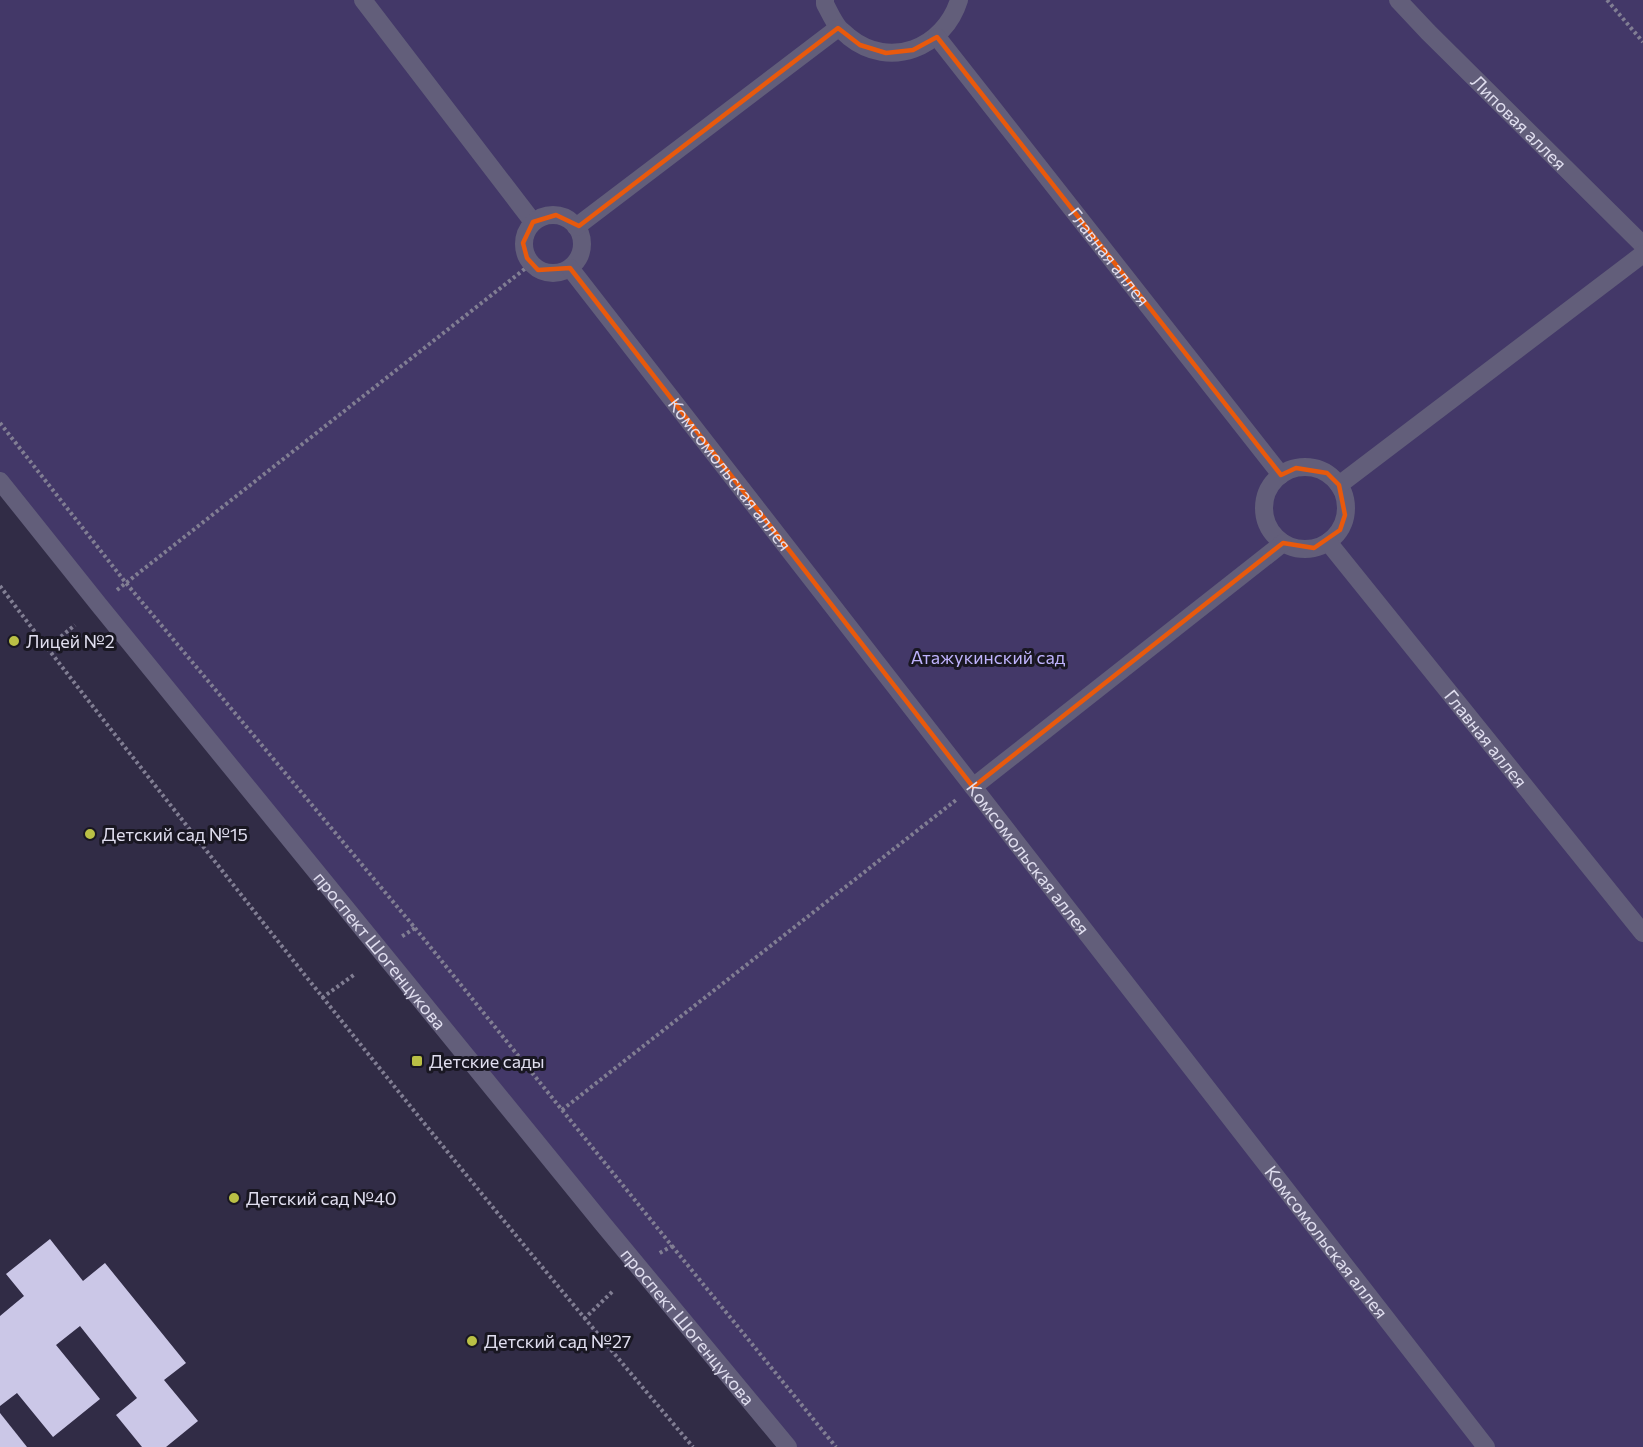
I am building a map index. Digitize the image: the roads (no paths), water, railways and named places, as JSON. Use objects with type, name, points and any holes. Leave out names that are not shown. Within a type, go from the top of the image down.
[{"type":"street","points":[[363,0],[533,222]]},
{"type":"street","points":[[825,0],[838,28],[860,45],[886,53],[913,50],[937,37],[954,15],[959,0]]},
{"type":"street","name":"Липовая аллея","points":[[1398,0],[1643,245]]},
{"type":"street","points":[[576,227],[838,28]]},
{"type":"street","name":"Главная аллея","points":[[937,37],[1281,475]]},
{"type":"street","points":[[548,215],[556,215],[571,221],[576,227],[582,244],[576,262],[570,268],[554,274],[537,270],[531,264],[527,258],[524,243],[528,228],[533,222],[548,215]]},
{"type":"street","points":[[1339,485],[1643,254]]},
{"type":"street","name":"Комсомольская аллея","points":[[570,268],[1486,1447]]},
{"type":"street","points":[[1296,468],[1312,468],[1327,473],[1339,485],[1345,499],[1345,515],[1340,530],[1328,542],[1314,549],[1298,549],[1283,543],[1271,532],[1265,518],[1264,502],[1270,486],[1281,475],[1296,468]]},
{"type":"street","name":"проспект Шогенцукова","points":[[0,481],[618,1242],[788,1447]]},
{"type":"street","name":"Главная аллея","points":[[1328,542],[1643,933]]},
{"type":"street","points":[[973,787],[1283,543]]},
{"type":"place","name":"Лицей №2","points":[[14,641]]},
{"type":"place","name":"Детский сад №15","points":[[90,834]]},
{"type":"place","name":"Детские сады","points":[[417,1061]]},
{"type":"place","name":"Детский сад №40","points":[[234,1198]]},
{"type":"place","name":"Детский сад №27","points":[[472,1341]]},
{"type":"park label","name":"Атажукинский сад","points":[[988,657]]}]
